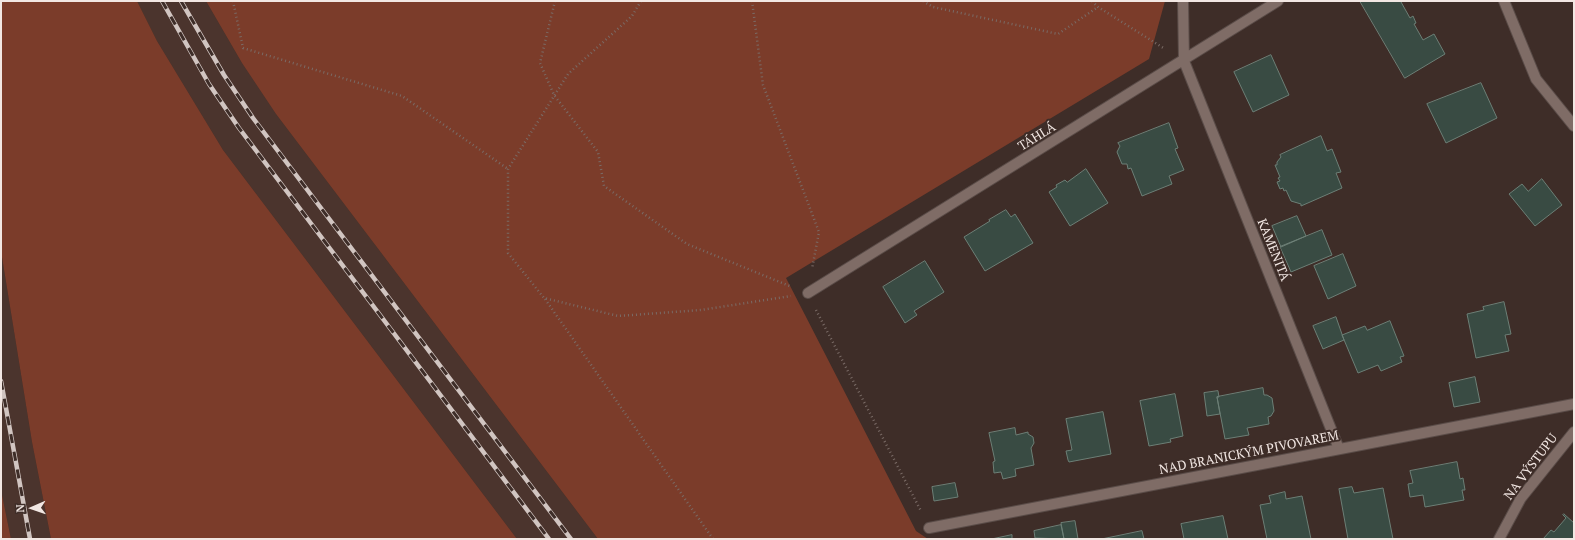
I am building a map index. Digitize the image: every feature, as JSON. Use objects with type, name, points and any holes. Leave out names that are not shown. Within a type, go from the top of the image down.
[{"type":"street","points":[[1183,1],[1184,61]]},
{"type":"street","name":"TÁHLÁ","points":[[808,293],[1184,61],[1278,1]]},
{"type":"street","points":[[1504,1],[1536,79],[1574,126]]},
{"type":"street","name":"KAMENITÁ","points":[[1184,61],[1339,449]]},
{"type":"street","name":"NAD BRANICKÝM PIVOVAREM","points":[[930,528],[1574,404]]},
{"type":"street","name":"NA VÝSTUPU","points":[[1499,539],[1521,498],[1574,432]]},
{"type":"path","points":[[233,1],[243,48],[402,96],[508,169]]},
{"type":"path","points":[[555,1],[540,63],[554,95],[598,152],[604,186],[687,244],[808,293]]},
{"type":"path","points":[[641,1],[632,16],[568,74],[508,169],[508,253],[544,298],[713,539]]},
{"type":"path","points":[[752,1],[763,85],[818,232],[808,293],[930,528]]},
{"type":"path","points":[[923,1],[933,7],[1058,34],[1098,7]]},
{"type":"path","points":[[1092,1],[1098,7],[1184,61]]},
{"type":"path","points":[[544,298],[618,316],[701,310],[808,293]]},
{"type":"shaded area","points":[[1,1],[137,1],[157,41],[223,150],[517,539],[51,539],[32,442],[1,251]]},
{"type":"shaded area","points":[[137,1],[206,1],[242,63],[276,114],[598,539],[517,539],[223,150],[157,41]]},
{"type":"shaded area","points":[[206,1],[1165,1],[1149,59],[786,278],[916,531],[928,539],[598,539],[276,114],[242,63]]},
{"type":"shaded area","points":[[1,251],[32,442],[51,539],[11,539],[1,490]]},
{"type":"shaded area","points":[[1,490],[11,539],[1,539]]},
{"type":"building","points":[[1360,1],[1402,1],[1401,2],[1410,18],[1413,16],[1416,23],[1414,24],[1423,40],[1434,34],[1445,54],[1405,78]]},
{"type":"building","points":[[1271,55],[1289,95],[1253,112],[1234,72]]},
{"type":"building","points":[[1481,83],[1497,118],[1446,143],[1427,104]]},
{"type":"building","points":[[1169,123],[1178,148],[1175,149],[1184,170],[1169,176],[1172,184],[1142,196],[1131,168],[1128,169],[1127,164],[1122,164],[1117,152],[1120,146],[1118,143]]},
{"type":"building","points":[[1321,136],[1327,151],[1332,149],[1341,172],[1336,173],[1342,188],[1301,206],[1301,204],[1291,201],[1286,190],[1284,191],[1283,188],[1280,189],[1277,182],[1280,181],[1278,178],[1280,177],[1275,165],[1277,165],[1277,162],[1281,157],[1280,155]]},
{"type":"building","points":[[1086,169],[1108,203],[1070,226],[1049,192],[1057,187],[1056,185],[1065,180],[1067,182]]},
{"type":"building","points":[[1542,179],[1562,205],[1535,226],[1509,194],[1522,184],[1528,191]]},
{"type":"building","points":[[1006,210],[1011,217],[1015,214],[1033,243],[985,271],[964,237]]},
{"type":"building","points":[[1297,216],[1306,236],[1281,247],[1272,226]]},
{"type":"building","points":[[1322,230],[1332,255],[1291,272],[1280,247]]},
{"type":"building","points":[[1343,254],[1356,286],[1328,299],[1314,266]]},
{"type":"building","points":[[925,261],[944,292],[914,311],[917,315],[905,323],[883,287]]},
{"type":"building","points":[[1504,302],[1511,334],[1505,335],[1509,351],[1476,358],[1467,314],[1484,310],[1483,307]]},
{"type":"building","points":[[1336,317],[1344,340],[1323,349],[1313,326]]},
{"type":"building","points":[[1390,321],[1404,356],[1400,357],[1402,362],[1381,371],[1378,365],[1358,373],[1342,335],[1365,326],[1367,330]]},
{"type":"building","points":[[1475,377],[1480,402],[1454,407],[1449,383]]},
{"type":"building","points":[[1263,388],[1264,395],[1272,398],[1274,411],[1271,416],[1268,417],[1269,424],[1247,428],[1249,435],[1225,439],[1217,397]]},
{"type":"building","points":[[1218,391],[1219,397],[1217,397],[1220,414],[1207,416],[1204,393]]},
{"type":"building","points":[[1175,394],[1183,436],[1170,439],[1171,442],[1149,446],[1140,401]]},
{"type":"building","points":[[1103,412],[1111,454],[1069,462],[1066,451],[1072,450],[1066,419]]},
{"type":"building","points":[[1015,428],[1016,435],[1028,432],[1028,434],[1033,437],[1034,443],[1031,448],[1034,465],[1015,469],[1016,476],[1003,479],[1001,472],[994,473],[993,462],[995,461],[989,433]]},
{"type":"building","points":[[1457,462],[1460,479],[1463,478],[1465,490],[1462,490],[1464,500],[1425,507],[1423,495],[1410,497],[1408,484],[1413,483],[1410,471]]},
{"type":"building","points":[[955,483],[958,497],[934,501],[932,487]]},
{"type":"building","points":[[1352,487],[1354,493],[1383,488],[1393,539],[1348,539],[1339,489]]},
{"type":"building","points":[[1285,492],[1286,499],[1302,496],[1311,539],[1267,539],[1260,505],[1271,503],[1269,496]]},
{"type":"building","points":[[1564,514],[1574,523],[1574,539],[1543,539],[1551,530],[1554,532],[1566,518],[1563,515]]},
{"type":"building","points":[[1223,516],[1228,539],[1184,539],[1181,524]]},
{"type":"building","points":[[1075,521],[1078,539],[1064,539],[1061,523]]},
{"type":"building","points":[[1061,525],[1064,539],[1035,538],[1034,531]]},
{"type":"building","points":[[1142,531],[1144,539],[1102,539]]},
{"type":"building","points":[[1012,535],[1012,539],[992,539]]},
{"type":"railway","points":[[162,1],[209,84],[239,128],[549,539]]},
{"type":"railway","points":[[181,1],[224,75],[253,118],[571,539]]},
{"type":"railway","points":[[1,381],[30,539]]}]
